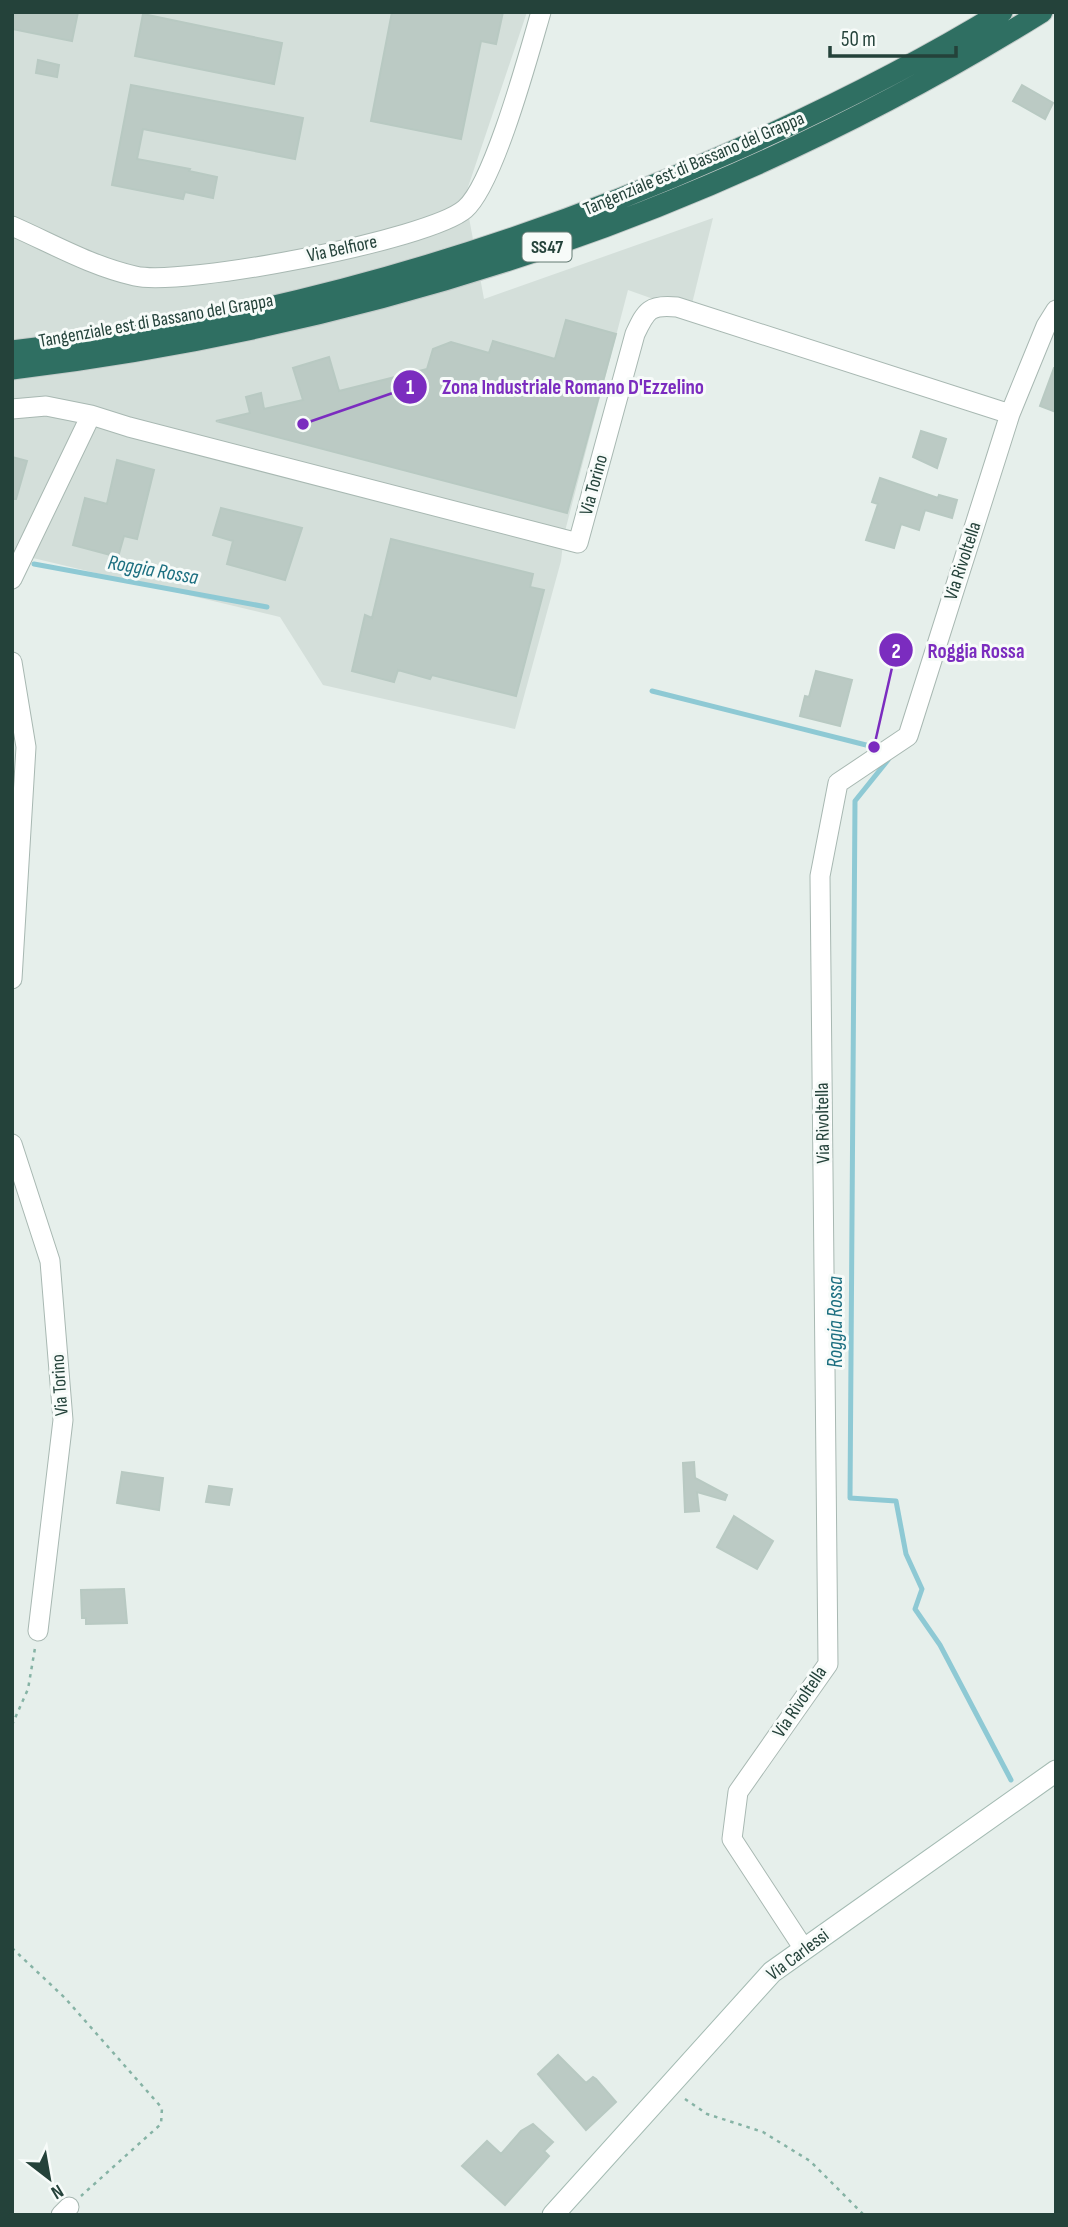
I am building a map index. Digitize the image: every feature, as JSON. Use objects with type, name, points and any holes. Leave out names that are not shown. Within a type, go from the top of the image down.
[{"type":"highway","name":"Tangenziale est di Bassano del Grappa","points":[[12,351],[94,342],[279,306],[501,244],[662,183],[829,109],[960,38],[1002,12]]},
{"type":"highway","name":"Tangenziale est di Bassano del Grappa","points":[[12,369],[130,353],[283,323],[395,295],[552,246],[768,161],[961,61],[1042,12]]},
{"type":"main road","name":"Via Carlessi","points":[[553,2215],[772,1972],[1056,1771]]},
{"type":"street","name":"Via Belfiore","points":[[12,226],[87,262],[138,277],[184,276],[253,266],[366,245],[436,225],[466,209],[485,182],[526,65],[541,12]]},
{"type":"street","name":"Via Torino","points":[[12,409],[46,406],[91,415],[578,543],[635,334],[645,312],[661,305],[677,307],[1010,414]]},
{"type":"street","name":"Via Rivoltella","points":[[804,1949],[732,1839],[737,1792],[828,1664],[820,876],[838,783],[908,736],[1010,414],[1053,321]]},
{"type":"street","points":[[12,579],[91,415]]},
{"type":"street","points":[[12,662],[26,747],[12,979]]},
{"type":"street","name":"Via Torino","points":[[12,1144],[50,1261],[63,1420],[38,1631]]},
{"type":"path","points":[[12,1725],[28,1689],[38,1631]]},
{"type":"path","points":[[12,1948],[65,1998],[162,2108],[161,2124],[65,2211]]},
{"type":"path","points":[[668,2087],[707,2114],[763,2132],[810,2161],[864,2215]]},
{"type":"shaded area","points":[[12,12],[527,12],[465,196],[484,299],[713,218],[690,312],[628,290],[564,535],[561,561],[515,729],[323,685],[280,617],[12,553]]},
{"type":"building","points":[[12,12],[78,12],[72,41],[12,29]]},
{"type":"building","points":[[392,12],[503,12],[496,44],[481,41],[461,139],[371,121]]},
{"type":"building","points":[[143,14],[282,43],[274,84],[135,56]]},
{"type":"building","points":[[38,60],[59,65],[57,77],[36,73]]},
{"type":"building","points":[[131,85],[303,118],[295,159],[143,129],[137,159],[217,177],[213,198],[185,192],[183,199],[112,185]]},
{"type":"building","points":[[1022,85],[1053,103],[1045,119],[1013,101]]},
{"type":"building","points":[[566,320],[616,334],[567,513],[216,421],[250,413],[246,397],[261,393],[264,409],[303,400],[293,368],[329,357],[339,391],[427,369],[433,349],[451,342],[489,353],[493,341],[555,359]]},
{"type":"building","points":[[1056,368],[1056,412],[1040,406]]},
{"type":"building","points":[[921,431],[946,439],[937,468],[913,457]]},
{"type":"building","points":[[12,457],[27,461],[16,499],[12,499]]},
{"type":"building","points":[[117,460],[154,470],[137,539],[124,536],[118,557],[73,545],[85,498],[107,504]]},
{"type":"building","points":[[880,478],[938,498],[939,495],[957,500],[952,518],[925,510],[919,530],[901,524],[894,548],[866,540],[878,504],[872,502]]},
{"type":"building","points":[[221,508],[302,528],[285,580],[227,564],[233,541],[213,535]]},
{"type":"building","points":[[391,539],[533,574],[530,587],[544,590],[516,696],[432,675],[430,679],[398,670],[394,682],[352,671],[365,615],[372,618]]},
{"type":"building","points":[[816,671],[852,680],[840,726],[800,716],[805,696],[809,697]]},
{"type":"building","points":[[694,1462],[695,1478],[727,1495],[725,1500],[697,1492],[699,1511],[685,1512],[683,1463]]},
{"type":"building","points":[[122,1472],[163,1478],[159,1510],[117,1503]]},
{"type":"building","points":[[209,1486],[232,1489],[229,1505],[206,1502]]},
{"type":"building","points":[[734,1516],[773,1541],[757,1569],[717,1547]]},
{"type":"building","points":[[124,1589],[127,1623],[86,1624],[86,1618],[82,1618],[81,1590]]},
{"type":"building","points":[[558,2055],[586,2083],[593,2077],[596,2079],[616,2102],[586,2130],[538,2074]]},
{"type":"building","points":[[533,2124],[553,2142],[544,2151],[549,2156],[505,2205],[462,2166],[487,2141],[501,2154],[521,2131]]},
{"type":"waterway","name":"Roggia Rossa","points":[[34,564],[267,607]]},
{"type":"waterway","name":"Roggia Rossa","points":[[652,691],[874,747]]},
{"type":"waterway","name":"Roggia Rossa","points":[[888,760],[855,801],[850,1498],[896,1501],[906,1554],[922,1589],[915,1609],[940,1645],[1011,1780]]},
{"type":"place","name":"Zona Industriale Romano D'Ezzelino","points":[[303,424]]},
{"type":"place","name":"Roggia Rossa","points":[[874,747]]}]
